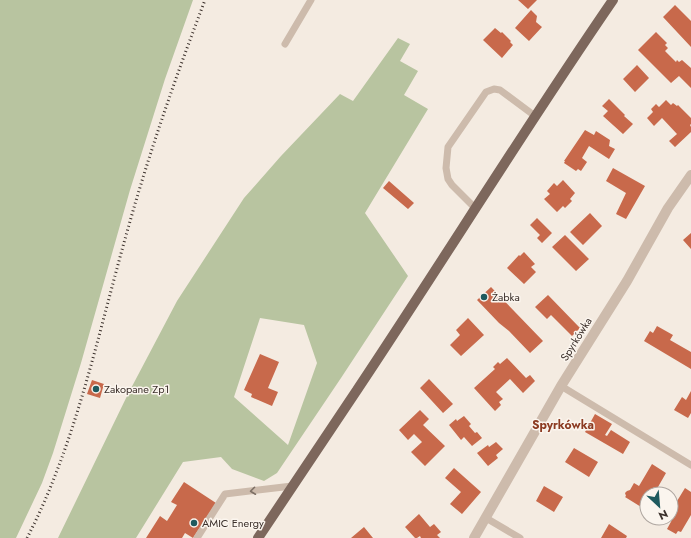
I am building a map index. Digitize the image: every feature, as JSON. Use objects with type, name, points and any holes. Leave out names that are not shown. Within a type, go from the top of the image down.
[{"type":"main road","points":[[258,538],[357,390],[535,116],[613,0]]},
{"type":"street","name":"Spyrkówka","points":[[474,538],[561,386],[627,281],[668,208],[691,176]]},
{"type":"lane","points":[[286,44],[311,0]]},
{"type":"lane","points":[[475,208],[448,179],[446,168],[448,147],[486,92],[494,89],[500,90],[535,116]]},
{"type":"lane","points":[[561,386],[691,465]]},
{"type":"lane","points":[[197,538],[225,494],[292,486]]},
{"type":"lane","points":[[486,518],[520,538]]},
{"type":"green space","points":[[0,0],[193,0],[165,79],[130,190],[81,363],[53,453],[42,483],[16,538],[0,538]]},
{"type":"green space","points":[[398,38],[410,44],[400,61],[418,71],[404,95],[428,109],[365,213],[408,276],[277,473],[264,481],[232,469],[221,457],[183,462],[136,538],[58,538],[128,394],[177,301],[244,198],[281,156],[340,94],[353,101]],"holes":[[[260,318],[304,325],[317,363],[288,445],[234,397]]]},
{"type":"building","points":[[518,0],[537,0],[528,9]]},
{"type":"building","points":[[675,5],[691,21],[691,47],[663,17]]},
{"type":"building","points":[[531,10],[537,16],[536,22],[542,27],[529,41],[515,28]]},
{"type":"building","points":[[495,28],[501,33],[502,32],[513,45],[502,58],[483,40]]},
{"type":"building","points":[[656,32],[667,43],[665,45],[668,48],[665,51],[676,62],[677,60],[679,62],[682,60],[691,68],[691,88],[679,76],[671,83],[638,50]]},
{"type":"building","points":[[637,65],[649,78],[635,92],[623,79]]},
{"type":"building","points":[[609,99],[633,124],[623,134],[603,116],[608,111],[602,106]]},
{"type":"building","points":[[666,100],[671,105],[673,103],[677,106],[678,105],[691,118],[691,132],[675,147],[669,141],[677,134],[662,118],[654,126],[647,118],[653,112],[651,109],[656,104],[659,107]]},
{"type":"building","points":[[585,130],[594,135],[596,131],[610,140],[609,146],[615,149],[609,159],[589,146],[582,158],[587,162],[581,171],[578,169],[576,171],[564,163],[564,161]]},
{"type":"building","points":[[613,168],[645,186],[626,219],[616,214],[626,193],[606,181]]},
{"type":"building","points":[[563,180],[575,193],[570,199],[572,201],[565,208],[563,206],[557,212],[544,199],[550,194],[547,191],[554,183],[557,186]]},
{"type":"building","points":[[389,181],[414,203],[408,209],[383,188]]},
{"type":"building","points":[[590,213],[602,226],[583,245],[570,232]]},
{"type":"building","points":[[537,218],[552,233],[542,243],[537,238],[540,235],[530,225]]},
{"type":"building","points":[[691,233],[691,249],[683,240]]},
{"type":"building","points":[[565,235],[589,259],[576,271],[552,247]]},
{"type":"building","points":[[524,252],[535,264],[531,267],[536,272],[524,284],[507,268],[519,255],[520,256]]},
{"type":"building","points":[[491,287],[543,341],[530,353],[477,300]]},
{"type":"building","points":[[548,295],[580,328],[572,336],[551,315],[547,319],[535,307]]},
{"type":"building","points":[[468,318],[484,335],[461,356],[450,345],[460,335],[456,330]]},
{"type":"building","points":[[657,326],[673,335],[670,340],[691,352],[691,369],[644,341],[650,331],[653,333]]},
{"type":"building","points":[[260,354],[279,362],[268,388],[278,392],[272,406],[251,397],[252,394],[244,390]]},
{"type":"building","points":[[507,358],[526,378],[530,375],[535,381],[523,393],[510,379],[496,392],[503,399],[499,402],[501,405],[495,411],[474,388],[495,369],[493,367],[498,362],[500,364]]},
{"type":"building","points":[[429,379],[453,404],[443,413],[420,388]]},
{"type":"building","name":"Zakopane Zp1","points":[[92,380],[104,384],[100,398],[87,394]]},
{"type":"building","points":[[691,391],[691,413],[688,418],[674,410],[682,397],[686,400]]},
{"type":"building","points":[[420,410],[429,419],[423,425],[445,446],[425,466],[411,452],[422,442],[414,434],[408,440],[399,430]]},
{"type":"building","points":[[595,414],[612,424],[605,435],[607,436],[611,430],[630,442],[623,454],[585,432]]},
{"type":"building","points":[[464,416],[471,424],[469,426],[482,438],[472,446],[464,437],[461,440],[449,425],[456,419],[457,421]]},
{"type":"building","points":[[496,442],[503,449],[496,455],[498,458],[488,466],[477,453],[488,445],[489,447]]},
{"type":"building","points":[[574,448],[598,462],[589,477],[565,462]]},
{"type":"building","points":[[652,464],[666,473],[659,486],[639,486]]},
{"type":"building","points":[[454,468],[481,492],[462,514],[450,504],[461,492],[445,478]]},
{"type":"building","points":[[184,482],[216,503],[193,538],[185,533],[182,538],[146,538],[160,516],[167,521],[177,505],[171,502]]},
{"type":"building","points":[[634,483],[639,486],[639,506],[625,497],[625,493],[630,490]]},
{"type":"building","points":[[544,486],[563,497],[554,512],[536,501]]},
{"type":"building","points":[[685,488],[691,492],[691,515],[681,532],[678,531],[676,534],[667,529],[669,526],[679,526],[679,498]]},
{"type":"building","points":[[419,514],[430,527],[434,524],[441,532],[437,535],[440,538],[421,538],[420,536],[415,538],[405,527]]},
{"type":"building","points":[[609,524],[627,536],[626,538],[601,538]]},
{"type":"building","points":[[364,527],[373,538],[351,538]]},
{"type":"railway","points":[[27,538],[44,502],[73,427],[144,173],[173,86],[205,0]]},
{"type":"place","name":"Żabka","points":[[484,297]]},
{"type":"place","name":"Zakopane Zp1","points":[[96,389]]},
{"type":"place","name":"AMIC Energy","points":[[194,523]]},
{"type":"district","name":"Spyrkówka","points":[[563,425]]}]
